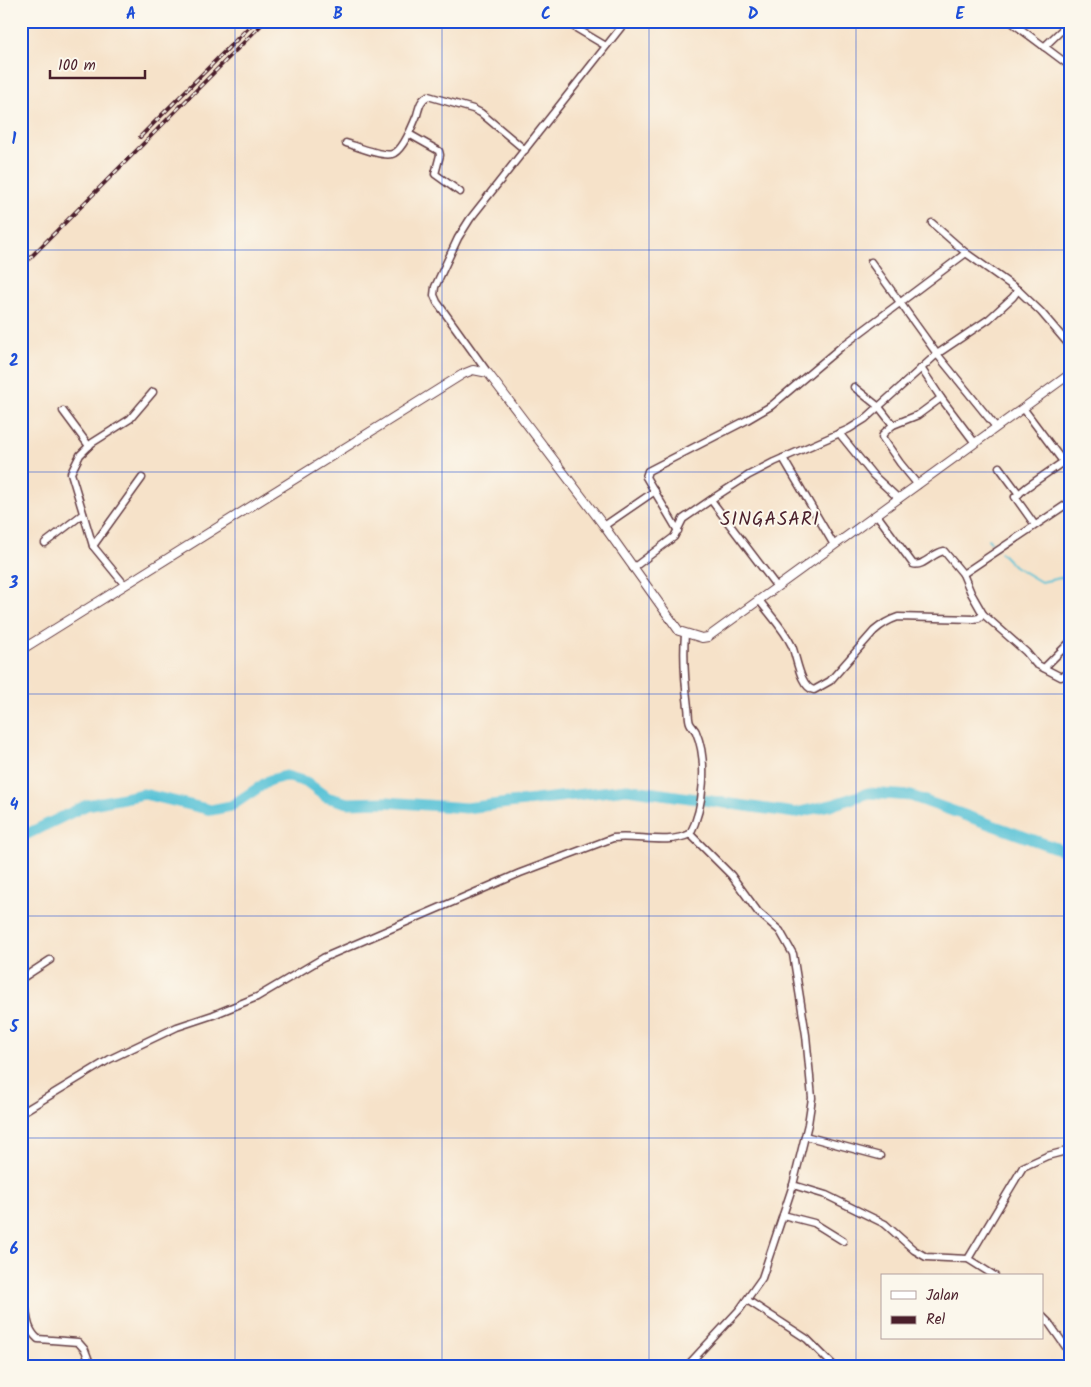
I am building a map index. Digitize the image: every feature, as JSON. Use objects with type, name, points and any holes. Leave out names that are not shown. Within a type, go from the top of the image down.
[{"type":"street","points":[[564,21],[606,46]]},
{"type":"street","points":[[626,21],[470,219],[458,238],[434,292],[437,302],[488,373],[604,526],[679,631],[702,638],[708,637],[1070,374]]},
{"type":"street","points":[[1010,21],[1070,66]]},
{"type":"street","points":[[1044,47],[1070,22]]},
{"type":"street","points":[[346,143],[390,155],[397,152],[409,134],[421,102],[428,96],[481,113],[525,150]]},
{"type":"street","points":[[409,134],[440,151],[435,174],[460,192]]},
{"type":"street","points":[[932,224],[966,253],[1018,290],[1041,312],[1070,346]]},
{"type":"street","points":[[678,531],[646,477],[648,471],[771,406],[841,347],[966,253]]},
{"type":"street","points":[[871,262],[937,354],[996,427]]},
{"type":"street","points":[[633,568],[666,544],[678,531],[683,519],[749,475],[865,419],[937,354],[989,319],[1018,290]]},
{"type":"street","points":[[921,368],[975,443]]},
{"type":"street","points":[[21,650],[463,374],[473,370],[488,373]]},
{"type":"street","points":[[854,387],[880,407],[894,425]]},
{"type":"street","points":[[124,584],[93,546],[71,472],[80,455],[89,446],[130,419],[153,392]]},
{"type":"street","points":[[918,485],[882,437],[894,425],[918,415],[941,398]]},
{"type":"street","points":[[1023,408],[1070,471]]},
{"type":"street","points":[[63,411],[89,446]]},
{"type":"street","points":[[839,433],[869,470],[899,499]]},
{"type":"street","points":[[783,458],[834,545]]},
{"type":"street","points":[[1035,525],[1016,499],[1019,494],[1063,462]]},
{"type":"street","points":[[999,467],[1019,494]]},
{"type":"street","points":[[93,546],[142,478]]},
{"type":"street","points":[[604,526],[655,491]]},
{"type":"street","points":[[711,500],[777,587]]},
{"type":"street","points":[[963,574],[1070,502]]},
{"type":"street","points":[[45,543],[83,514]]},
{"type":"street","points":[[877,515],[913,564],[921,564],[938,552],[944,551],[963,574],[971,593],[984,614],[1026,652],[1036,664],[1061,677],[1070,671]]},
{"type":"street","points":[[759,600],[782,629],[792,646],[802,679],[807,688],[814,690],[830,681],[874,631],[892,619],[898,617],[974,619],[984,614]]},
{"type":"street","points":[[21,1113],[127,1050],[177,1027],[258,997],[323,958],[379,935],[466,895],[613,838],[666,839],[680,838],[690,834],[698,815],[702,781],[701,752],[696,732],[690,722],[687,701],[684,653],[686,634]]},
{"type":"street","points":[[1044,668],[1070,642]]},
{"type":"street","points":[[687,1366],[747,1300],[762,1278],[793,1185],[812,1098],[806,1035],[793,954],[780,931],[758,912],[731,875],[690,834]]},
{"type":"street","points":[[21,979],[50,960]]},
{"type":"street","points":[[805,1136],[880,1156]]},
{"type":"street","points":[[968,1259],[1023,1167],[1047,1156],[1070,1150]]},
{"type":"street","points":[[793,1185],[826,1196],[885,1224],[914,1250],[926,1257],[968,1259],[992,1274]]},
{"type":"street","points":[[783,1215],[814,1223],[842,1241]]},
{"type":"street","points":[[21,1291],[29,1329],[35,1336],[38,1338],[78,1342],[85,1350],[91,1366]]},
{"type":"street","points":[[747,1300],[807,1340],[834,1366]]},
{"type":"street","points":[[1044,1318],[1070,1353]]},
{"type":"waterway","points":[[988,539],[997,549]]},
{"type":"waterway","points":[[1000,552],[1014,566],[1041,582],[1070,576]]},
{"type":"waterway","points":[[21,837],[87,805],[144,794],[211,810],[231,806],[270,780],[286,776],[306,782],[326,797],[348,803],[387,802],[466,808],[627,789],[795,813],[835,804],[868,793],[911,796],[1070,853]]},
{"type":"railway","points":[[140,137],[255,21]]},
{"type":"railway","points":[[21,267],[265,21]]},
{"type":"district","name":"SINGASARI","points":[[770,518]]}]
